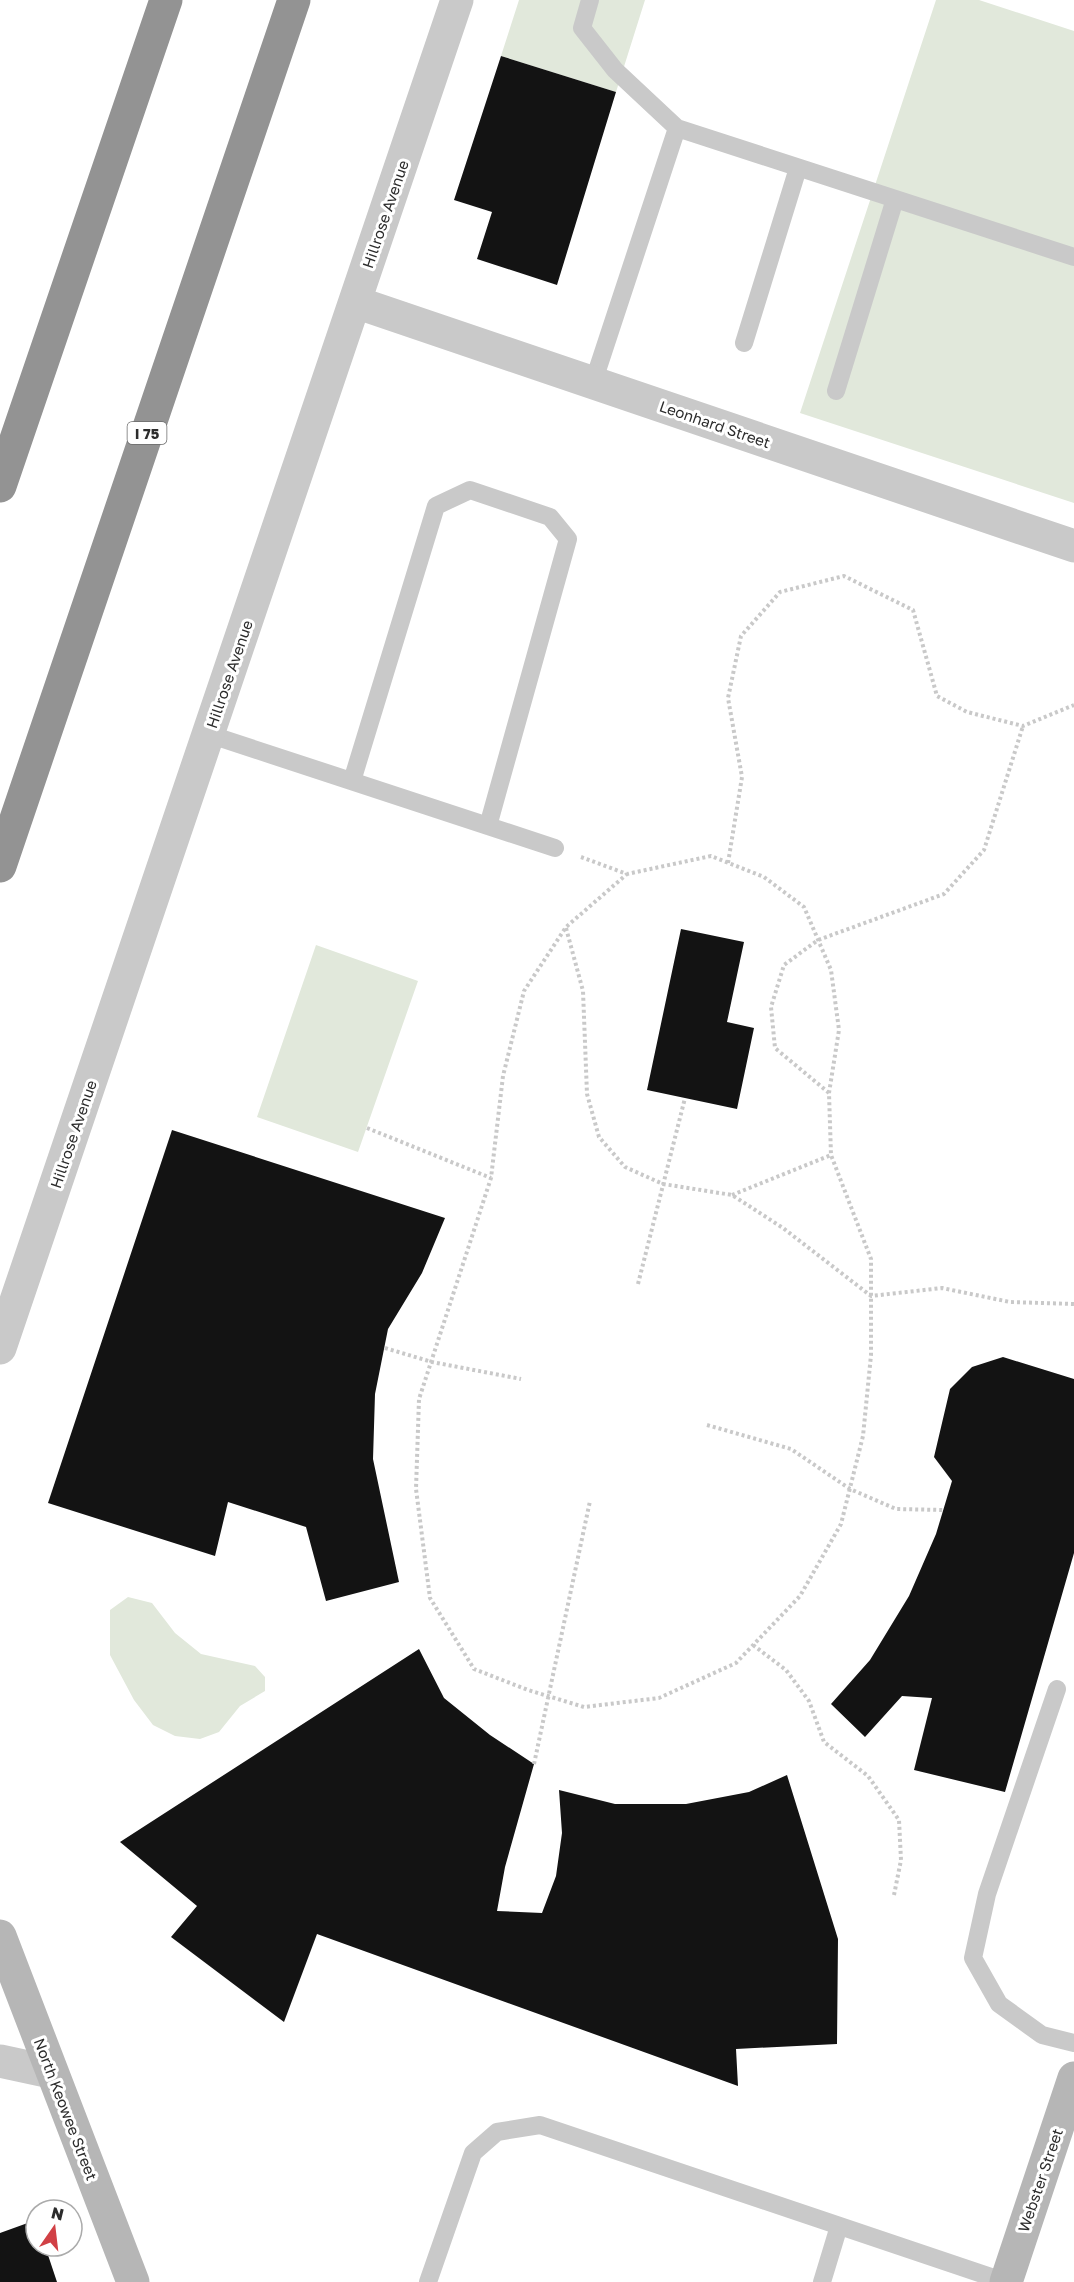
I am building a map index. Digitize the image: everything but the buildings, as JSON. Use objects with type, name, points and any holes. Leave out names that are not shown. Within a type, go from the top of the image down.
[{"type":"highway","points":[[0,486],[165,0]]},
{"type":"highway","name":"I 75","points":[[0,866],[294,0]]},
{"type":"main road","name":"North Keowee Street","points":[[0,1936],[133,2282]]},
{"type":"main road","name":"Webster Street","points":[[1006,2282],[1074,2078]]},
{"type":"street","name":"Hillrose Avenue","points":[[0,1348],[457,0]]},
{"type":"street","name":"Leonhard Street","points":[[355,302],[1074,546]]},
{"type":"street","points":[[0,2061],[51,2072]]},
{"type":"lane","points":[[590,0],[582,27],[615,70],[677,128],[1074,257]]},
{"type":"lane","points":[[593,382],[677,128]]},
{"type":"lane","points":[[744,343],[798,168]]},
{"type":"lane","points":[[836,392],[896,199]]},
{"type":"lane","points":[[352,781],[436,506],[470,490],[550,517],[568,539],[488,826]]},
{"type":"lane","points":[[208,734],[555,848]]},
{"type":"lane","points":[[1057,1689],[987,1894],[973,1958],[999,2004],[1042,2035],[1074,2043]]},
{"type":"lane","points":[[428,2282],[473,2153],[497,2132],[540,2126],[1006,2282]]},
{"type":"lane","points":[[822,2282],[840,2226]]},
{"type":"path","points":[[728,863],[742,777],[728,698],[741,636],[780,592],[844,576],[912,610],[937,696],[967,712],[1023,726],[1074,705]]},
{"type":"path","points":[[830,1093],[775,1048],[771,1007],[784,965],[818,940],[944,894],[984,850],[1023,726]]},
{"type":"path","points":[[555,848],[627,874]]},
{"type":"path","points":[[711,856],[728,863],[764,877],[804,907],[831,970],[839,1030],[830,1093],[831,1155],[871,1259],[871,1356],[863,1436],[842,1524],[800,1596],[736,1663],[659,1698],[584,1707],[547,1696],[474,1668],[430,1598],[416,1489],[419,1399],[491,1178],[503,1076],[524,991],[566,927],[627,874],[711,856]]},
{"type":"path","points":[[566,927],[583,991],[586,1094],[599,1137],[625,1167],[663,1184],[732,1195],[783,1228],[871,1296],[942,1288],[1010,1302],[1074,1304]]},
{"type":"path","points":[[638,1284],[685,1098]]},
{"type":"path","points":[[367,1128],[491,1178]]},
{"type":"path","points":[[732,1195],[831,1155]]},
{"type":"path","points":[[385,1348],[432,1362],[521,1379]]},
{"type":"path","points":[[707,1425],[791,1449],[850,1490],[896,1509],[944,1510]]},
{"type":"path","points":[[534,1764],[590,1501]]},
{"type":"path","points":[[753,1645],[786,1670],[809,1701],[824,1742],[868,1776],[899,1820],[901,1860],[894,1895]]},
{"type":"shaded area","points":[[519,0],[645,0],[616,92],[501,56]]},
{"type":"shaded area","points":[[936,0],[979,0],[1074,31],[1074,503],[800,413]]},
{"type":"shaded area","points":[[316,945],[418,981],[358,1152],[257,1117]]},
{"type":"shaded area","points":[[128,1597],[152,1603],[175,1633],[201,1654],[255,1666],[265,1677],[265,1691],[240,1706],[219,1732],[200,1739],[175,1736],[153,1725],[134,1700],[110,1655],[110,1610]]}]
